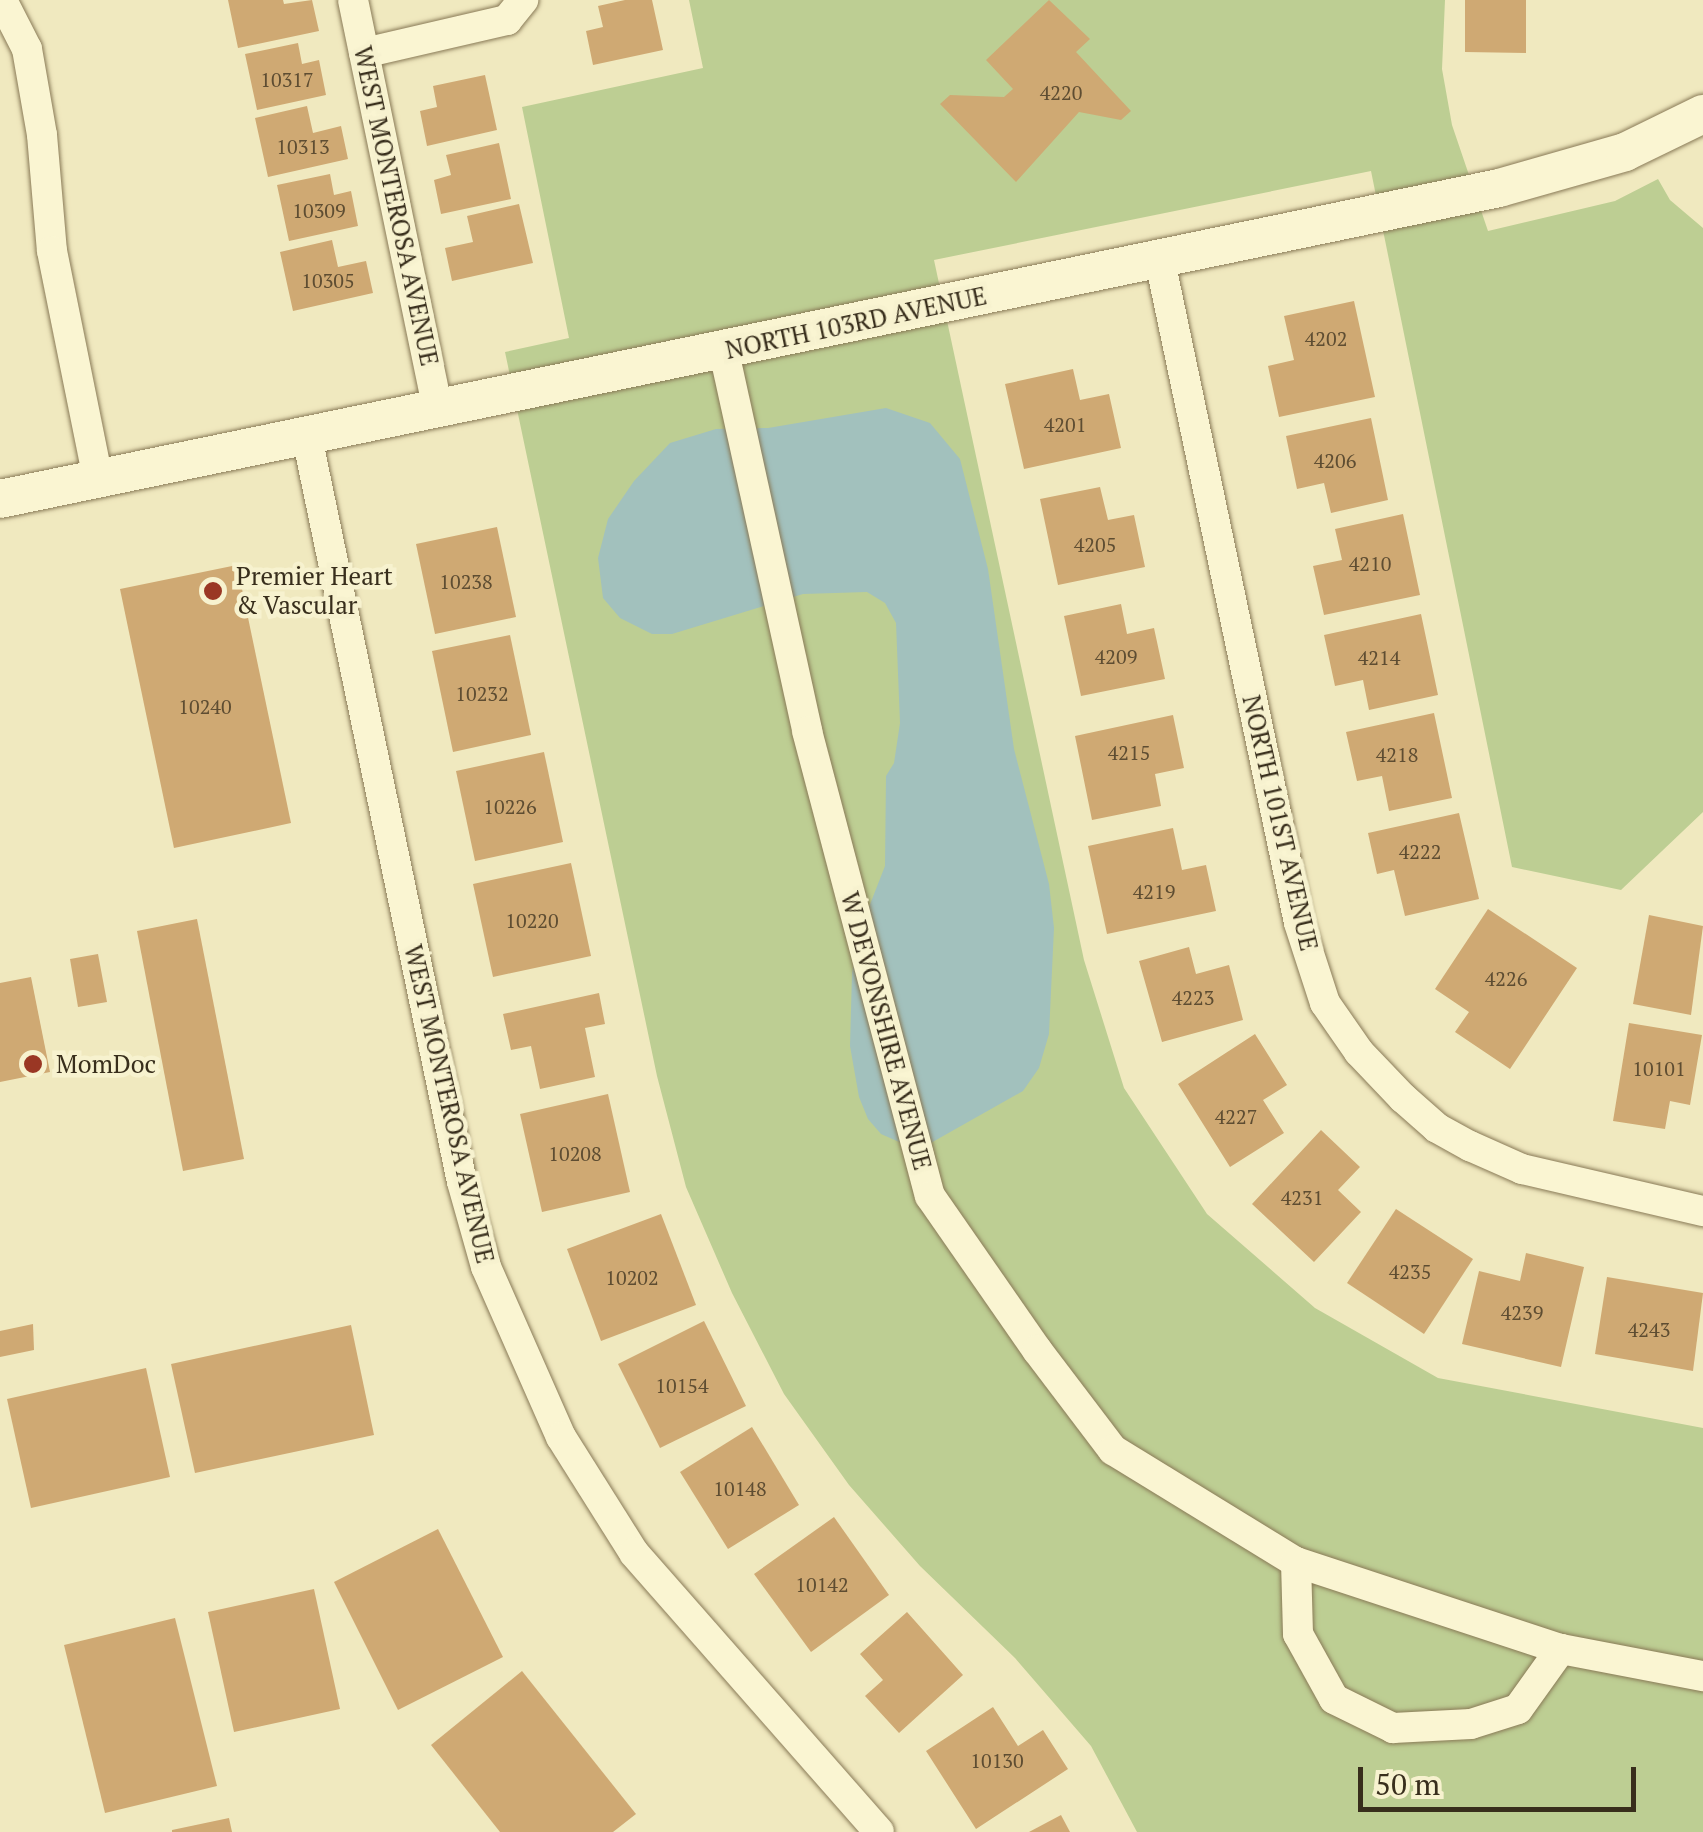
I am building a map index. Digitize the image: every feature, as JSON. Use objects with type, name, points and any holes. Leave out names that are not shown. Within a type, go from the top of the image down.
[{"type":"street","points":[[2,0],[26,48],[42,135],[52,251],[98,479]]},
{"type":"street","name":"WEST MONTEROSA AVENUE","points":[[353,0],[438,411]]},
{"type":"street","points":[[364,53],[507,20],[523,0]]},
{"type":"street","name":"NORTH 103RD AVENUE","points":[[0,499],[1160,262],[1530,180],[1625,152],[1703,114]]},
{"type":"street","name":"NORTH 101ST AVENUE","points":[[1160,262],[1298,923],[1325,1003],[1359,1052],[1437,1128],[1522,1169],[1703,1212]]},
{"type":"street","name":"W DEVONSHIRE AVENUE","points":[[724,352],[808,731],[930,1196],[1113,1450],[1296,1562],[1561,1649],[1703,1676]]},
{"type":"street","name":"WEST MONTEROSA AVENUE","points":[[307,438],[462,1182],[486,1267],[562,1437],[634,1553],[879,1832]]},
{"type":"street","points":[[1296,1562],[1298,1634],[1334,1699],[1393,1728],[1470,1724],[1518,1709],[1561,1649]]},
{"type":"green space","points":[[689,0],[1445,0],[1442,69],[1452,125],[1488,231],[1615,201],[1658,179],[1670,200],[1703,228],[1703,812],[1621,890],[1512,867],[1371,171],[934,260],[1084,960],[1124,1088],[1207,1214],[1315,1308],[1438,1378],[1703,1428],[1703,1832],[1137,1832],[1091,1746],[1015,1658],[920,1566],[849,1485],[784,1394],[732,1293],[686,1187],[657,1076],[505,352],[569,338],[522,107],[703,68]]},
{"type":"water","points":[[886,408],[930,423],[960,459],[988,569],[1014,749],[1049,884],[1054,928],[1049,1034],[1039,1068],[1023,1091],[929,1144],[906,1145],[881,1134],[868,1119],[859,1097],[850,1046],[852,973],[860,930],[885,866],[886,776],[894,763],[900,723],[896,623],[885,603],[867,592],[803,594],[672,634],[652,634],[620,618],[603,598],[598,558],[608,519],[634,481],[670,443],[716,429],[768,428]]},
{"type":"building","points":[[228,0],[283,0],[284,4],[312,0],[319,31],[238,48]]},
{"type":"building","points":[[652,0],[663,50],[593,65],[586,31],[603,27],[598,6]]},
{"type":"building","points":[[1049,0],[1090,39],[1076,52],[1131,111],[1121,120],[1079,112],[1016,182],[940,104],[950,95],[1004,97],[1013,89],[986,60]]},
{"type":"building","points":[[1465,0],[1526,0],[1526,53],[1465,52]]},
{"type":"building","points":[[298,43],[302,64],[319,60],[326,95],[257,110],[245,54]]},
{"type":"building","points":[[485,75],[497,130],[427,146],[420,111],[437,107],[433,86]]},
{"type":"building","points":[[307,106],[313,133],[341,126],[348,159],[268,177],[255,118]]},
{"type":"building","points":[[499,143],[511,199],[441,214],[434,180],[451,175],[446,155]]},
{"type":"building","points":[[330,174],[334,195],[351,191],[358,226],[289,241],[277,185]]},
{"type":"building","points":[[519,204],[533,263],[452,281],[445,248],[473,242],[467,216]]},
{"type":"building","points":[[332,240],[338,267],[366,261],[373,293],[293,311],[280,252]]},
{"type":"building","points":[[1354,301],[1375,397],[1279,417],[1268,366],[1294,360],[1284,316]]},
{"type":"building","points":[[1073,369],[1080,400],[1109,394],[1121,448],[1024,469],[1005,384]]},
{"type":"building","points":[[1371,418],[1388,500],[1331,513],[1324,483],[1297,489],[1286,436]]},
{"type":"building","points":[[1100,487],[1108,520],[1134,515],[1145,567],[1058,585],[1040,499]]},
{"type":"building","points":[[1403,514],[1420,595],[1324,615],[1313,566],[1342,560],[1335,529]]},
{"type":"building","points":[[497,527],[516,617],[435,634],[416,544]]},
{"type":"building","points":[[237,565],[291,823],[174,848],[120,589]]},
{"type":"building","points":[[1121,604],[1127,634],[1154,628],[1165,679],[1081,696],[1064,616]]},
{"type":"building","points":[[1421,614],[1438,695],[1369,710],[1363,680],[1335,686],[1324,635]]},
{"type":"building","points":[[510,635],[531,735],[453,752],[432,651]]},
{"type":"building","points":[[1434,713],[1452,798],[1389,811],[1382,776],[1357,781],[1346,732]]},
{"type":"building","points":[[1173,715],[1184,768],[1155,774],[1161,806],[1092,820],[1075,736]]},
{"type":"building","points":[[544,752],[563,842],[475,861],[456,771]]},
{"type":"building","points":[[1459,813],[1479,899],[1405,916],[1394,870],[1377,874],[1368,833]]},
{"type":"building","points":[[1173,828],[1182,870],[1206,865],[1216,911],[1107,934],[1088,846]]},
{"type":"building","points":[[571,863],[591,956],[493,977],[473,884]]},
{"type":"building","points":[[1488,909],[1577,968],[1510,1069],[1455,1032],[1469,1012],[1435,989]]},
{"type":"building","points":[[1649,915],[1703,926],[1691,1015],[1633,1004]]},
{"type":"building","points":[[197,919],[244,1159],[183,1171],[137,931]]},
{"type":"building","points":[[1189,947],[1196,974],[1229,965],[1243,1020],[1162,1042],[1139,961]]},
{"type":"building","points":[[98,954],[107,1002],[78,1007],[70,959]]},
{"type":"building","points":[[31,977],[50,1072],[0,1082],[0,983]]},
{"type":"building","points":[[599,993],[605,1024],[585,1028],[595,1077],[540,1089],[531,1046],[511,1050],[503,1014]]},
{"type":"building","points":[[1629,1023],[1702,1035],[1690,1105],[1670,1101],[1665,1129],[1613,1121]]},
{"type":"building","points":[[1255,1034],[1287,1085],[1263,1100],[1284,1133],[1230,1167],[1178,1084]]},
{"type":"building","points":[[608,1094],[630,1192],[542,1212],[520,1114]]},
{"type":"building","points":[[1321,1130],[1360,1167],[1338,1190],[1361,1212],[1314,1262],[1252,1204]]},
{"type":"building","points":[[1396,1209],[1473,1259],[1424,1334],[1347,1283]]},
{"type":"building","points":[[661,1214],[696,1305],[601,1341],[567,1249]]},
{"type":"building","points":[[1526,1253],[1584,1267],[1561,1367],[1462,1344],[1479,1271],[1520,1281]]},
{"type":"building","points":[[1607,1277],[1703,1293],[1693,1371],[1595,1354]]},
{"type":"building","points":[[704,1321],[746,1406],[660,1448],[618,1364]]},
{"type":"building","points":[[33,1324],[34,1350],[0,1357],[0,1331]]},
{"type":"building","points":[[351,1325],[374,1435],[195,1473],[171,1364]]},
{"type":"building","points":[[146,1368],[170,1477],[31,1508],[7,1399]]},
{"type":"building","points":[[752,1427],[799,1505],[728,1549],[680,1472]]},
{"type":"building","points":[[834,1517],[889,1595],[811,1652],[754,1574]]},
{"type":"building","points":[[438,1529],[503,1657],[398,1710],[334,1582]]},
{"type":"building","points":[[314,1589],[340,1709],[234,1732],[208,1612]]},
{"type":"building","points":[[907,1612],[963,1675],[899,1733],[865,1696],[883,1680],[860,1654]]},
{"type":"building","points":[[175,1618],[217,1786],[105,1813],[64,1645]]},
{"type":"building","points":[[522,1671],[636,1814],[613,1832],[500,1832],[431,1745]]},
{"type":"building","points":[[993,1707],[1018,1746],[1043,1730],[1068,1769],[976,1829],[926,1751]]},
{"type":"building","points":[[1061,1815],[1070,1832],[1029,1832]]},
{"type":"building","points":[[229,1818],[232,1832],[172,1832],[172,1830]]},
{"type":"place","name":"Premier Heart & Vascular","points":[[213,591]]},
{"type":"place","name":"MomDoc","points":[[33,1064]]}]
